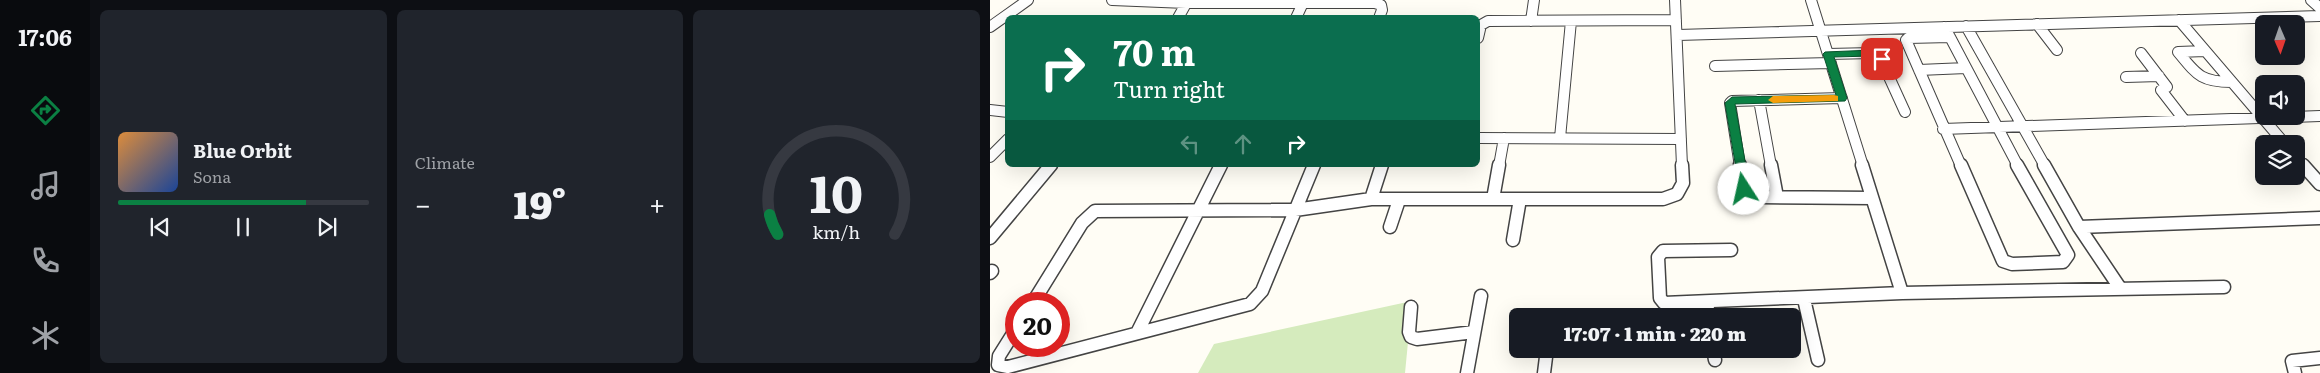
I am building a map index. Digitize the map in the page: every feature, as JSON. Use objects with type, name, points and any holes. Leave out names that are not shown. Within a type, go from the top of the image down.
[{"type":"street","points":[[1007,15],[1028,0]]},
{"type":"street","points":[[1112,0],[1376,3],[1381,5],[1380,15]]},
{"type":"street","points":[[1531,21],[1534,0]]},
{"type":"street","points":[[1039,292],[1082,223],[1095,211],[1294,210],[1371,199],[1663,199],[1677,194],[1684,183],[1675,0]]},
{"type":"street","points":[[1812,0],[1902,293]]},
{"type":"street","points":[[2312,0],[2320,8]]},
{"type":"street","points":[[1180,15],[1187,2]]},
{"type":"street","points":[[1296,15],[1298,2]]},
{"type":"street","points":[[990,27],[1005,16]]},
{"type":"street","points":[[1947,32],[1996,127],[2068,255],[2063,262],[2012,264],[2002,261],[1906,40],[1908,38],[1947,32],[1966,26],[2320,16]]},
{"type":"street","points":[[1480,29],[1484,22],[1676,20]]},
{"type":"street","points":[[2179,20],[2255,110]]},
{"type":"street","points":[[1560,138],[1571,21]]},
{"type":"street","points":[[2037,24],[2057,50]]},
{"type":"street","points":[[1966,26],[2079,227],[2120,288]]},
{"type":"street","points":[[1678,35],[1821,30],[1947,32]]},
{"type":"street","points":[[2205,51],[2183,50],[2178,52],[2202,80],[2209,83],[2232,82]]},
{"type":"street","points":[[1716,66],[1873,53],[1879,55],[1905,112]]},
{"type":"street","points":[[2141,53],[2167,87],[2161,90],[2185,121]]},
{"type":"street","points":[[1919,70],[1966,68]]},
{"type":"street","points":[[2126,76],[2159,76]]},
{"type":"street","points":[[1842,98],[1732,101],[1730,103],[1744,189],[1749,194],[1777,197],[1872,198]]},
{"type":"street","points":[[1759,100],[1777,197]]},
{"type":"street","points":[[990,110],[1005,112]]},
{"type":"street","points":[[2305,117],[2320,116]]},
{"type":"street","points":[[1944,129],[2255,118]]},
{"type":"street","points":[[2268,125],[2276,135]]},
{"type":"street","points":[[1480,138],[1681,139]]},
{"type":"street","points":[[1493,199],[1504,138]]},
{"type":"street","points":[[990,157],[1005,141]]},
{"type":"street","points":[[990,238],[1049,167]]},
{"type":"street","points":[[1138,332],[1220,167]]},
{"type":"street","points":[[1070,350],[1250,304],[1262,291],[1313,167]]},
{"type":"street","points":[[1371,199],[1381,167]]},
{"type":"street","points":[[2305,167],[2320,184]]},
{"type":"street","points":[[1513,240],[1520,199]]},
{"type":"street","points":[[1390,227],[1399,200]]},
{"type":"street","points":[[2079,227],[2320,218]]},
{"type":"street","points":[[1731,250],[1663,251],[1658,257],[1660,298],[1664,303],[1902,293],[2224,287]]},
{"type":"street","points":[[1468,373],[1481,296]]},
{"type":"street","points":[[1804,298],[1818,360]]},
{"type":"street","points":[[1707,302],[1708,308]]},
{"type":"street","points":[[1412,308],[1409,332],[1411,337],[1416,339],[1474,332]]},
{"type":"street","points":[[1005,346],[999,356],[998,365],[1008,367],[1045,357]]},
{"type":"street","points":[[1544,373],[1546,358]]},
{"type":"street","points":[[2295,373],[2292,360],[2320,358]]},
{"type":"green space","points":[[1412,301],[1405,373],[1198,373],[1214,344]]},
{"type":"slow traffic","points":[[1773,100],[1834,99]]},
{"type":"route","points":[[1744,189],[1730,103],[1732,101],[1842,98],[1828,54],[1873,53],[1879,55],[1882,59]]}]
